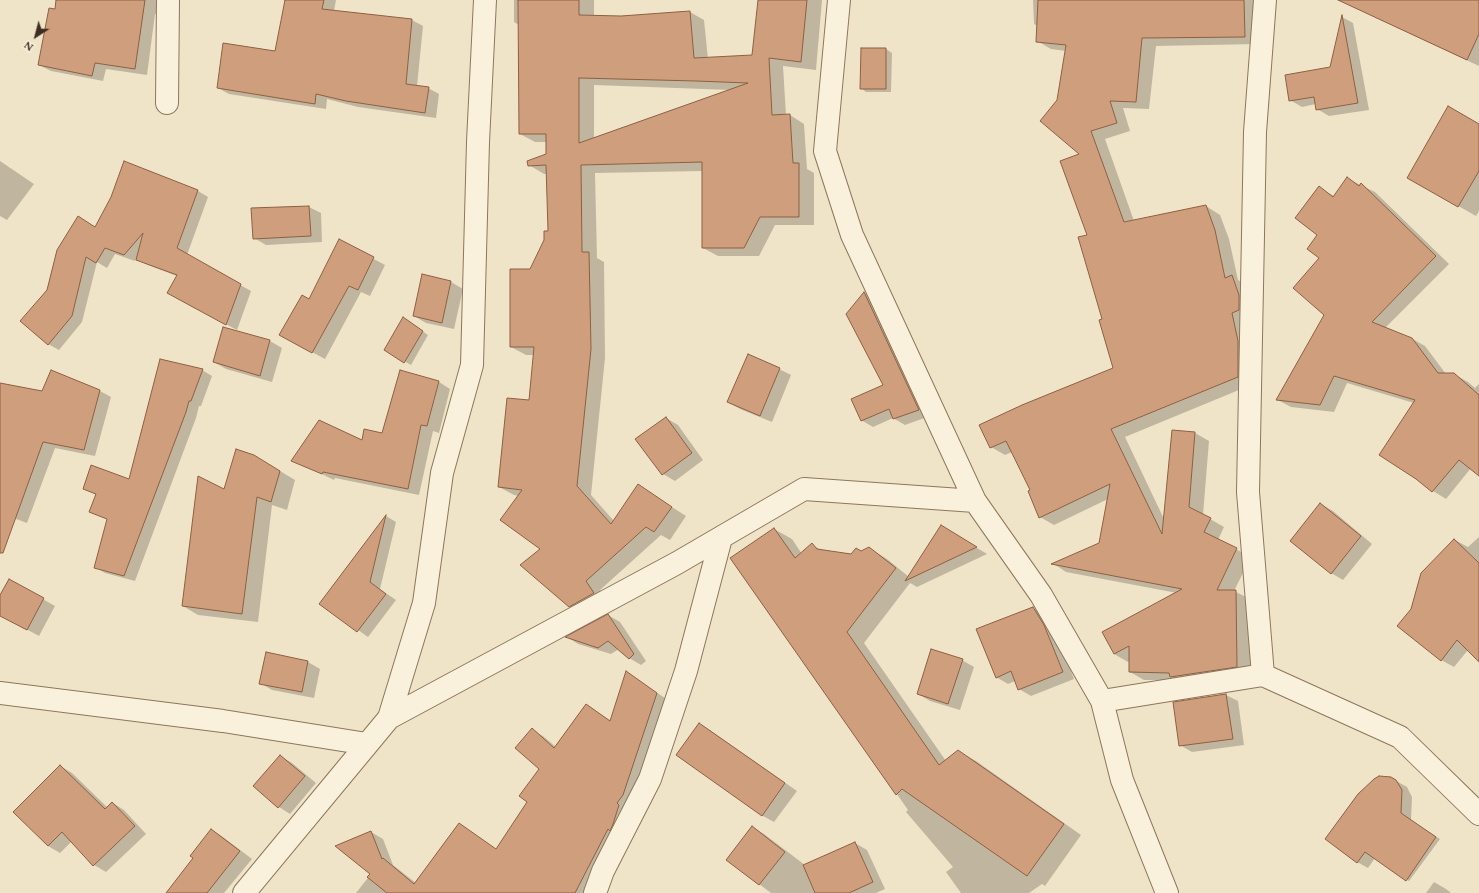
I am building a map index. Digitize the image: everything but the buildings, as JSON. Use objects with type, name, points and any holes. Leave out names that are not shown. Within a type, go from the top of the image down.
[{"type":"street","points":[[167,102],[168,0]]},
{"type":"street","points":[[389,718],[424,603],[442,473],[472,365],[478,142],[485,0]]},
{"type":"street","points":[[838,0],[825,151],[852,235],[974,501],[1041,595],[1102,701],[1122,780],[1167,893]]},
{"type":"street","points":[[1263,675],[1248,492],[1255,132],[1265,0]]},
{"type":"street","points":[[244,893],[389,718],[677,563],[804,489],[974,501]]},
{"type":"street","points":[[595,893],[603,870],[650,779],[686,671],[721,538]]},
{"type":"street","points":[[1102,701],[1263,675],[1400,736],[1479,814]]},
{"type":"street","points":[[0,693],[223,721],[367,744]]}]
